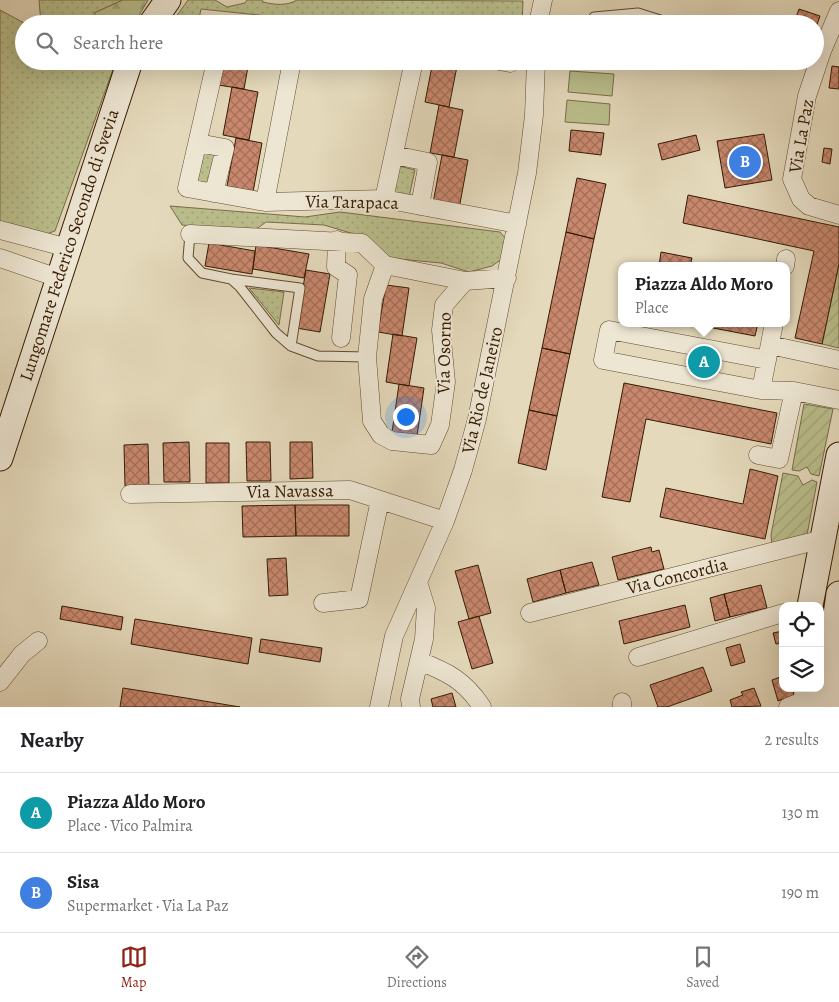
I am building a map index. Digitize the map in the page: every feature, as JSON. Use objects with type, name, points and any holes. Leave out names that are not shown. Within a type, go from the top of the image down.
[{"type":"street","points":[[157,15],[168,0]]},
{"type":"street","points":[[534,0],[537,15]]},
{"type":"street","points":[[539,15],[543,0]]},
{"type":"street","name":"Via La Paz","points":[[824,44],[835,28],[839,11]]},
{"type":"street","name":"Lungomare Federico Secondo di Svevia","points":[[0,458],[127,70]]},
{"type":"street","points":[[214,70],[198,143],[224,148],[214,193]]},
{"type":"street","points":[[265,202],[290,70]]},
{"type":"street","points":[[384,199],[412,70]]},
{"type":"street","name":"Via Rio de Janeiro","points":[[379,707],[394,636],[445,521],[464,470],[477,419],[527,173],[534,115],[536,70]]},
{"type":"street","name":"Via La Paz","points":[[814,70],[807,96],[792,179],[801,199],[810,206],[839,215]]},
{"type":"street","name":"Via Tarapaca","points":[[198,143],[187,188],[265,202],[384,199],[517,224]]},
{"type":"street","points":[[394,155],[428,162],[420,206]]},
{"type":"street","points":[[0,230],[68,248]]},
{"type":"street","points":[[190,234],[337,240],[362,243],[385,265],[465,281],[507,278]]},
{"type":"street","points":[[337,240],[336,267],[348,275],[341,338]]},
{"type":"street","points":[[0,258],[58,278]]},
{"type":"street","name":"Via Osorno","points":[[385,265],[373,299],[367,357],[372,421],[381,435],[392,441],[431,444],[440,426],[446,382],[441,330],[444,305],[465,281]]},
{"type":"street","points":[[839,360],[771,341],[609,330],[603,360],[761,390],[794,391],[839,400]]},
{"type":"street","points":[[761,390],[771,341]]},
{"type":"street","points":[[758,455],[779,459],[794,391]]},
{"type":"street","points":[[811,602],[839,455]]},
{"type":"street","name":"Via Navassa","points":[[130,494],[350,490],[445,521]]},
{"type":"street","points":[[323,602],[359,599],[380,500]]},
{"type":"street","name":"Via Concordia","points":[[530,613],[823,539]]},
{"type":"street","points":[[411,707],[410,699],[424,640],[426,608],[418,582]]},
{"type":"street","points":[[807,702],[830,665],[839,594]]},
{"type":"street","points":[[638,657],[779,614]]},
{"type":"street","points":[[0,682],[22,654],[38,641]]},
{"type":"street","points":[[419,661],[448,672],[471,691],[482,707]]},
{"type":"lane","points":[[612,15],[638,12],[647,15]]},
{"type":"lane","points":[[190,234],[188,258],[202,274],[300,288],[291,346]]},
{"type":"lane","points":[[231,279],[240,287],[276,334],[291,346],[318,356],[367,357]]},
{"type":"green space","points":[[39,0],[123,0],[94,13],[96,15],[40,15]]},
{"type":"green space","points":[[123,0],[148,0],[139,15],[96,15],[94,13]]},
{"type":"green space","points":[[188,0],[215,0],[227,7],[245,3],[247,0],[262,0],[272,4],[289,3],[297,0],[523,1],[522,15],[258,15],[201,9],[200,15],[177,15]]},
{"type":"green space","points":[[0,10],[15,18],[15,70],[113,70],[55,231],[41,236],[0,224]]},
{"type":"green space","points":[[570,71],[614,74],[612,96],[568,92]]},
{"type":"green space","points":[[567,100],[610,104],[609,125],[565,122]]},
{"type":"green space","points":[[201,152],[216,155],[209,187],[194,184]]},
{"type":"green space","points":[[399,166],[415,170],[409,197],[393,193]]},
{"type":"green space","points":[[170,206],[305,217],[340,212],[500,232],[506,239],[502,259],[492,266],[469,272],[441,263],[389,258],[364,237],[324,225],[266,222],[254,231],[182,225]]},
{"type":"green space","points":[[839,264],[839,348],[822,344]]},
{"type":"green space","points":[[249,288],[284,292],[279,325]]},
{"type":"green space","points":[[804,404],[833,409],[819,476],[811,474],[807,467],[799,471],[792,470]]},
{"type":"green space","points":[[783,473],[798,476],[803,485],[812,480],[817,482],[807,535],[772,546],[771,535]]},
{"type":"building","points":[[799,9],[817,15],[797,15]]},
{"type":"building","points":[[832,66],[839,67],[839,89],[829,88]]},
{"type":"building","points":[[221,70],[247,70],[244,89],[218,85]]},
{"type":"building","points":[[431,70],[456,70],[449,107],[425,102]]},
{"type":"building","points":[[232,87],[258,92],[249,140],[223,135]]},
{"type":"building","points":[[439,105],[463,110],[454,157],[430,153]]},
{"type":"building","points":[[571,130],[604,133],[601,155],[569,151]]},
{"type":"building","points":[[764,134],[772,180],[725,188],[717,141]]},
{"type":"building","points":[[696,135],[700,150],[662,160],[658,144]]},
{"type":"building","points":[[236,138],[262,143],[253,192],[227,186]]},
{"type":"building","points":[[824,148],[832,149],[830,164],[822,162]]},
{"type":"building","points":[[442,155],[468,160],[459,209],[433,203]]},
{"type":"building","points":[[577,178],[606,184],[594,239],[566,232]]},
{"type":"building","points":[[688,195],[839,227],[839,264],[822,344],[795,338],[814,251],[683,223]]},
{"type":"building","points":[[566,232],[594,239],[570,354],[542,348]]},
{"type":"building","points":[[209,243],[255,251],[252,274],[205,266]]},
{"type":"building","points":[[256,245],[309,254],[304,278],[253,269]]},
{"type":"building","points":[[661,252],[692,258],[691,262],[660,262]]},
{"type":"building","points":[[306,270],[330,274],[320,332],[296,328]]},
{"type":"building","points":[[386,285],[409,288],[402,336],[378,332]]},
{"type":"building","points":[[708,327],[757,327],[755,336]]},
{"type":"building","points":[[393,334],[417,338],[409,386],[386,382]]},
{"type":"building","points":[[542,348],[570,354],[557,416],[529,410]]},
{"type":"building","points":[[624,383],[777,413],[771,444],[646,419],[630,502],[602,497]]},
{"type":"building","points":[[399,384],[424,388],[417,436],[392,432]]},
{"type":"building","points":[[529,410],[557,416],[546,470],[518,463]]},
{"type":"building","points":[[189,442],[190,482],[164,482],[163,443]]},
{"type":"building","points":[[246,442],[270,442],[271,481],[247,481]]},
{"type":"building","points":[[290,442],[312,442],[313,478],[290,479]]},
{"type":"building","points":[[206,443],[229,443],[229,483],[206,483]]},
{"type":"building","points":[[148,444],[149,486],[125,486],[124,445]]},
{"type":"building","points":[[750,469],[778,476],[765,539],[660,517],[666,488],[743,504]]},
{"type":"building","points":[[295,505],[349,505],[349,536],[296,536]]},
{"type":"building","points":[[295,505],[296,536],[243,537],[242,506]]},
{"type":"building","points":[[651,547],[652,552],[659,550],[664,569],[618,580],[612,557]]},
{"type":"building","points":[[286,558],[288,595],[269,596],[267,559]]},
{"type":"building","points":[[592,562],[599,585],[566,593],[560,570]]},
{"type":"building","points":[[478,565],[491,613],[469,619],[455,571]]},
{"type":"building","points":[[560,570],[566,593],[533,602],[527,579]]},
{"type":"building","points":[[761,585],[767,608],[730,617],[724,594]]},
{"type":"building","points":[[724,594],[730,617],[715,621],[710,598]]},
{"type":"building","points":[[685,605],[690,627],[624,644],[619,621]]},
{"type":"building","points":[[62,606],[123,617],[121,630],[60,619]]},
{"type":"building","points":[[479,616],[493,663],[472,669],[458,622]]},
{"type":"building","points":[[135,619],[252,638],[248,664],[131,644]]},
{"type":"building","points":[[779,632],[779,644],[776,644],[773,633]]},
{"type":"building","points":[[261,639],[322,648],[320,662],[259,652]]},
{"type":"building","points":[[740,644],[745,662],[731,666],[726,648]]},
{"type":"building","points":[[703,667],[712,691],[667,707],[658,707],[650,685]]},
{"type":"building","points":[[779,677],[779,692],[800,693],[778,701],[772,680]]},
{"type":"building","points":[[123,688],[186,698],[240,707],[120,707]]},
{"type":"building","points":[[754,688],[761,706],[732,707],[730,700],[743,695],[741,692]]},
{"type":"building","points":[[452,693],[456,707],[433,707],[431,699]]},
{"type":"place","name":"Sisa","points":[[745,162]]},
{"type":"place","name":"Piazza Aldo Moro","points":[[704,362]]}]
